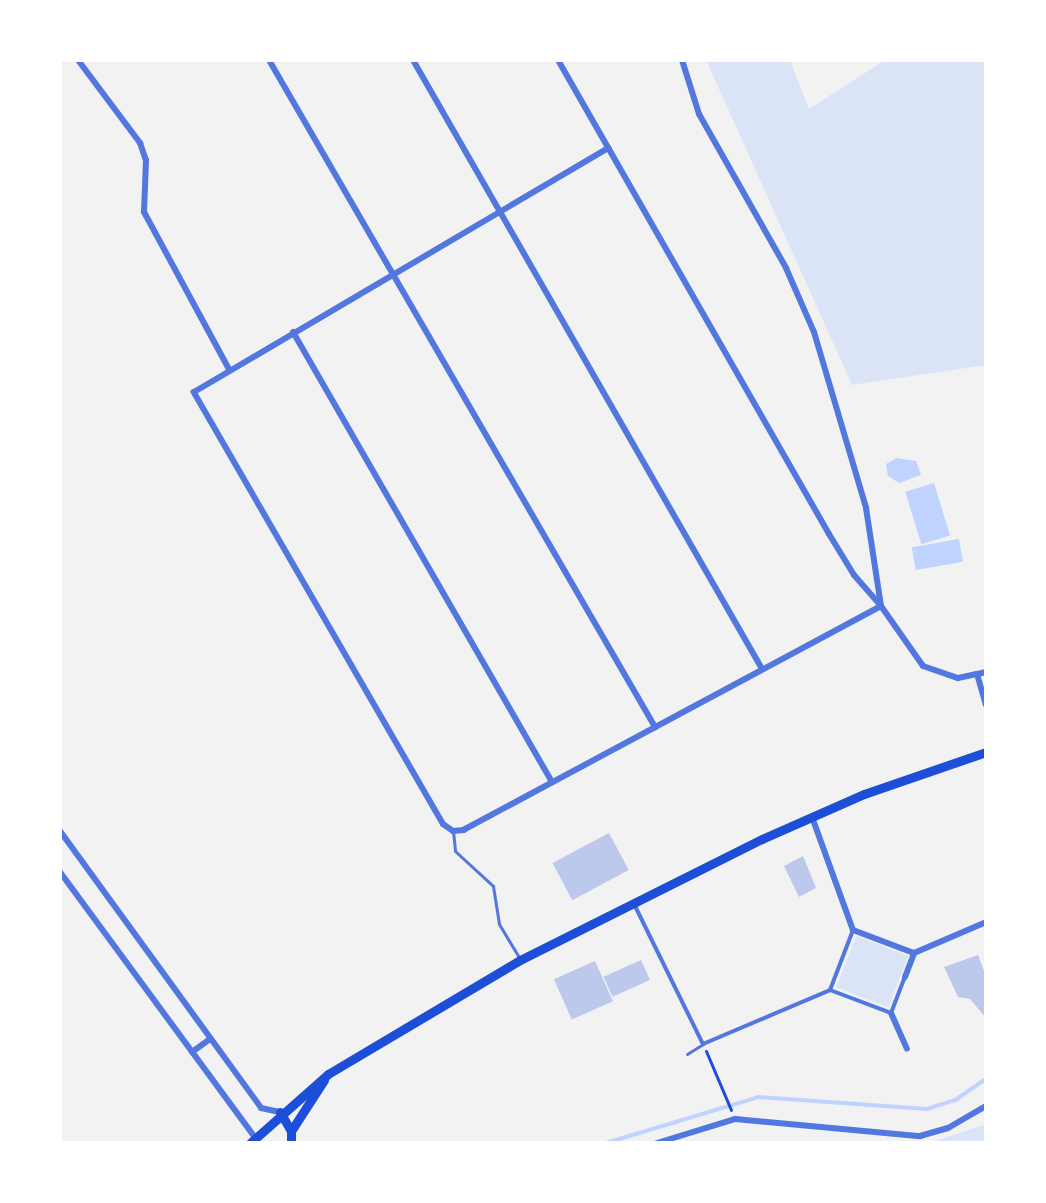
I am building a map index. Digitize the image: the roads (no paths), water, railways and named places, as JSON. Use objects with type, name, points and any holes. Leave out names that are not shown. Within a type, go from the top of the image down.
[{"type":"main road","points":[[253,1140],[280,1112],[328,1074],[520,960],[812,817],[986,752]]},
{"type":"main road","points":[[291,1131],[328,1074]]},
{"type":"main road","points":[[280,1112],[291,1131],[291,1143]]},
{"type":"street","points":[[78,60],[140,143],[146,160],[144,212],[229,369]]},
{"type":"street","points":[[269,60],[655,727]]},
{"type":"street","points":[[413,60],[762,669]]},
{"type":"street","points":[[558,60],[854,575],[881,606],[923,666],[958,678],[986,672]]},
{"type":"street","points":[[682,60],[699,114],[786,268],[814,332],[866,508],[881,606]]},
{"type":"street","points":[[608,148],[200,384],[196,402],[443,824],[453,831],[464,830],[881,606]]},
{"type":"street","points":[[293,332],[552,782]]},
{"type":"street","points":[[977,674],[986,705]]},
{"type":"street","points":[[812,817],[853,930],[830,990]]},
{"type":"street","points":[[60,831],[261,1108],[280,1112]]},
{"type":"street","points":[[60,872],[253,1140]]},
{"type":"street","points":[[635,906],[703,1044],[830,990],[891,1013]]},
{"type":"street","points":[[853,930],[914,953],[986,922]]},
{"type":"street","points":[[907,1049],[891,1013],[914,953]]},
{"type":"street","points":[[192,1052],[210,1039]]},
{"type":"street","points":[[657,1143],[735,1119],[920,1136],[948,1128],[986,1106]]},
{"type":"lane","points":[[453,831],[455,851],[493,886],[499,924],[520,960]]},
{"type":"lane","points":[[687,1054],[703,1044]]},
{"type":"water","points":[[897,458],[916,461],[921,475],[899,483],[888,476],[886,464]]},
{"type":"water","points":[[934,483],[950,536],[921,544],[905,492]]},
{"type":"water","points":[[959,539],[963,562],[916,570],[912,547]]},
{"type":"waterway","points":[[606,1143],[758,1097],[927,1109],[957,1099],[986,1079]]}]
